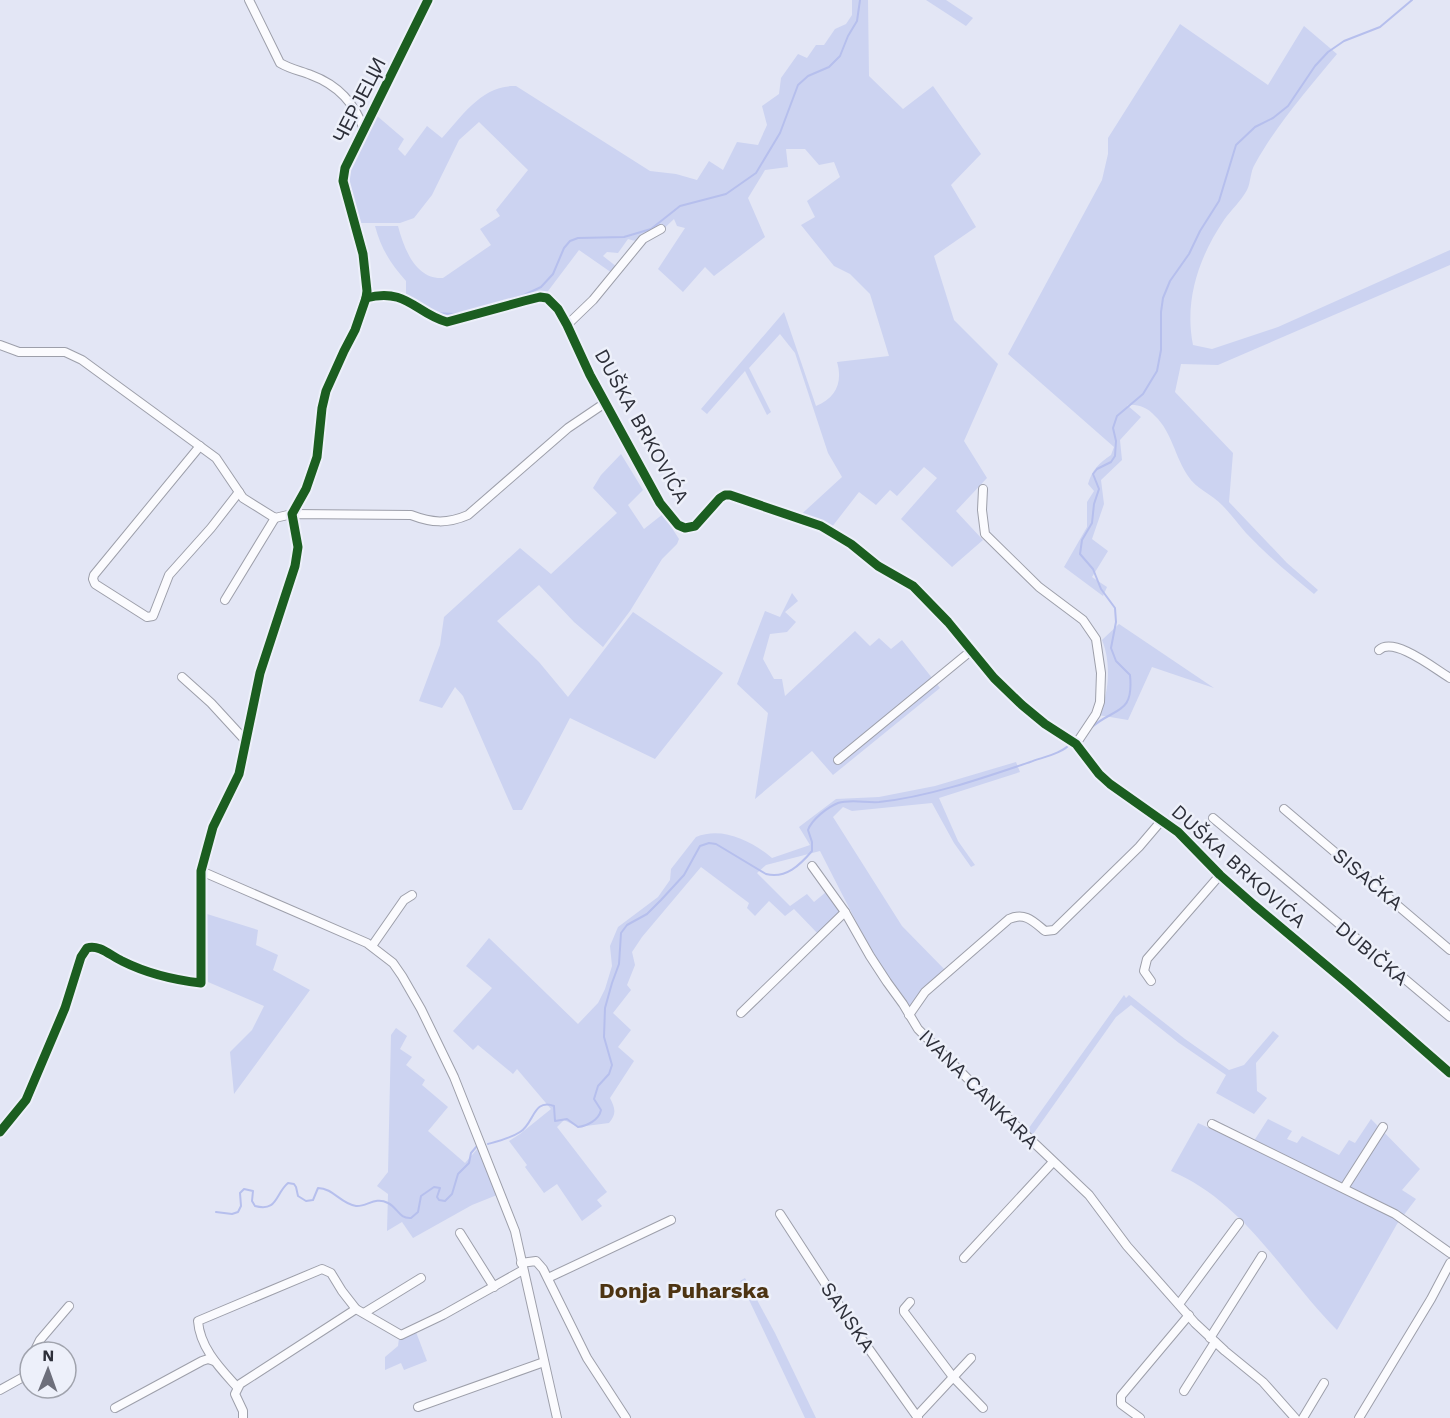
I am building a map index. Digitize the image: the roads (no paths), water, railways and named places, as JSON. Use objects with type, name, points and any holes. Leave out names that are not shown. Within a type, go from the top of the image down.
[{"type":"street","name":"ЧЕРЈЕЦИ","points":[[249,0],[280,63],[314,76],[340,92],[354,106],[364,130]]},
{"type":"street","name":"ЧЕРЈЕЦИ","points":[[366,298],[363,254],[343,181],[349,158],[428,0]]},
{"type":"street","points":[[567,324],[593,300],[643,239],[661,229]]},
{"type":"street","name":"DUŠKA BRKOVIĆA","points":[[366,298],[384,296],[406,300],[438,320],[447,322],[532,299],[546,298],[558,309],[567,324],[605,403],[660,503],[682,527],[688,529],[695,526],[725,495],[737,497],[821,526],[851,544],[878,566],[913,586],[972,650],[994,678],[1022,705],[1077,744],[1099,774],[1110,784],[1178,832],[1220,875],[1450,1073]]},
{"type":"street","points":[[0,1132],[26,1100],[65,1008],[81,957],[87,948],[97,947],[147,972],[201,983],[201,871],[213,827],[239,774],[260,673],[295,566],[298,547],[292,514],[306,489],[317,457],[326,391],[358,324],[366,298]]},
{"type":"street","points":[[0,345],[19,352],[65,352],[82,360],[216,458],[239,492],[256,508],[275,518],[225,600]]},
{"type":"street","name":"DUŠKA BRKOVIĆA","points":[[275,518],[292,514],[411,515],[429,522],[461,518],[495,493],[568,428],[605,403]]},
{"type":"street","points":[[200,446],[94,575],[95,584],[147,617],[153,616],[169,575],[211,528],[239,492]]},
{"type":"street","points":[[983,489],[982,510],[985,534],[1039,586],[1083,621],[1096,639],[1101,674],[1100,702],[1096,714],[1077,744]]},
{"type":"street","points":[[1379,650],[1383,646],[1388,646],[1405,650],[1450,678]]},
{"type":"street","points":[[838,760],[972,650]]},
{"type":"street","points":[[182,677],[211,703],[245,740]]},
{"type":"street","name":"SISAČKA","points":[[1284,809],[1450,950]]},
{"type":"street","name":"DUBIČKA","points":[[1213,818],[1379,960],[1450,1017]]},
{"type":"street","name":"DUŠKA BRKOVIĆA","points":[[1055,929],[1139,847],[1162,820]]},
{"type":"street","name":"IVANA CANKARA","points":[[812,866],[845,912],[918,1029],[1089,1195],[1126,1246],[1179,1305],[1213,1340],[1263,1382],[1295,1418]]},
{"type":"street","points":[[201,871],[372,946],[393,963],[402,976],[449,1066],[515,1231],[557,1418]]},
{"type":"street","points":[[1150,981],[1144,971],[1147,959],[1220,875]]},
{"type":"street","points":[[372,946],[404,900],[412,895]]},
{"type":"street","points":[[741,1012],[845,912]]},
{"type":"street","name":"IVANA CANKARA","points":[[909,1015],[925,992],[1009,919],[1023,916],[1033,920],[1045,931],[1055,929]]},
{"type":"street","points":[[1212,1124],[1395,1214],[1450,1253]]},
{"type":"street","points":[[1344,1188],[1383,1127]]},
{"type":"street","name":"IVANA CANKARA","points":[[964,1258],[1053,1162]]},
{"type":"street","name":"SANSKA","points":[[780,1214],[854,1328],[918,1417]]},
{"type":"street","points":[[548,1278],[671,1220]]},
{"type":"street","points":[[1179,1305],[1239,1223]]},
{"type":"street","points":[[460,1233],[494,1287]]},
{"type":"street","points":[[1184,1391],[1262,1256]]},
{"type":"street","points":[[243,1418],[243,1411],[236,1394],[237,1387],[214,1361],[203,1341],[198,1321],[318,1269],[326,1269],[360,1311],[398,1334],[404,1335],[494,1287],[522,1266],[536,1261],[548,1278],[587,1358],[626,1418]]},
{"type":"street","points":[[1359,1418],[1431,1299],[1450,1263]]},
{"type":"street","points":[[237,1387],[360,1311],[421,1278]]},
{"type":"street","points":[[910,1302],[904,1312],[953,1377],[983,1408]]},
{"type":"street","points":[[40,1340],[69,1306]]},
{"type":"street","points":[[1140,1418],[1121,1404],[1121,1396],[1189,1315]]},
{"type":"street","points":[[918,1417],[972,1358]]},
{"type":"street","points":[[115,1408],[202,1360],[214,1361]]},
{"type":"street","points":[[418,1407],[544,1362]]},
{"type":"street","points":[[0,1390],[18,1380]]},
{"type":"street","points":[[1303,1418],[1324,1383]]},
{"type":"waterway","points":[[490,306],[541,287],[553,274],[564,248],[570,241],[578,238],[624,237],[651,229],[680,206],[726,194],[756,173],[780,133],[798,85],[808,76],[829,67],[840,56],[857,21],[860,0]]},
{"type":"waterway","points":[[1092,727],[1126,704],[1130,688],[1130,675],[1116,661],[1111,648],[1116,622],[1115,608],[1101,589],[1093,569],[1080,554],[1082,540],[1092,523],[1094,504],[1099,489],[1093,474],[1097,469],[1111,462],[1115,456],[1116,441],[1113,428],[1117,416],[1143,394],[1157,371],[1161,350],[1163,298],[1170,281],[1189,254],[1219,201],[1236,145],[1255,127],[1273,118],[1288,106],[1315,66],[1328,52],[1344,41],[1380,27],[1412,0]]},
{"type":"waterway","points":[[434,313],[467,312]]},
{"type":"waterway","points":[[488,1144],[520,1132],[538,1109],[547,1104],[554,1106],[555,1121],[567,1119],[578,1127],[589,1124],[598,1117],[601,1110],[594,1099],[598,1086],[609,1074],[612,1065],[604,1037],[605,1008],[619,964],[621,933],[627,925],[647,914],[684,875],[700,846],[709,843],[716,844],[766,874],[786,873],[812,851],[808,830],[810,826],[821,814],[838,803],[898,800],[936,791],[1052,755],[1071,743]]},
{"type":"waterway","points":[[216,1212],[232,1214],[238,1212],[241,1206],[240,1193],[244,1189],[253,1191],[252,1201],[255,1206],[268,1206],[275,1201],[288,1183],[294,1184],[298,1196],[306,1201],[313,1200],[318,1188],[333,1193],[351,1205],[383,1201],[404,1217],[411,1218],[418,1212],[421,1196],[434,1187],[440,1188],[437,1197],[439,1200],[445,1201],[452,1194],[458,1174],[469,1163],[471,1153],[477,1146]]},
{"type":"district","name":"Donja Puharska","points":[[684,1290]]}]
